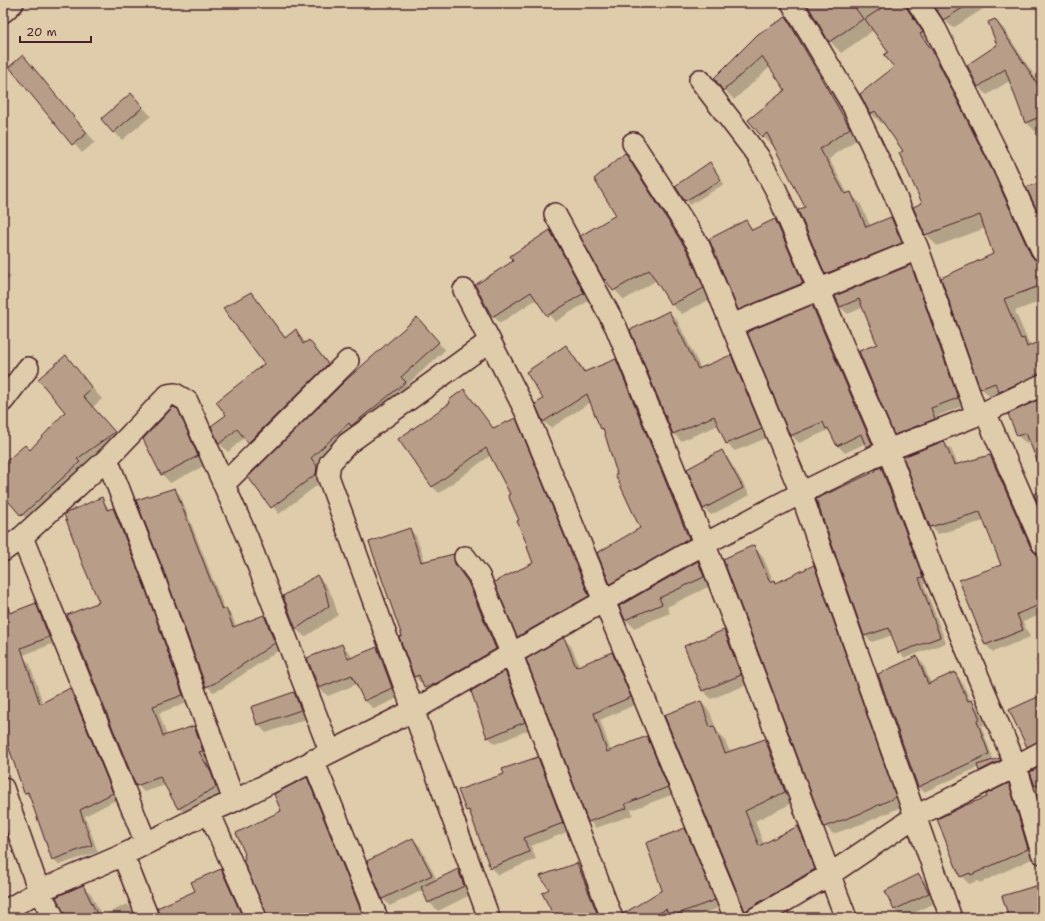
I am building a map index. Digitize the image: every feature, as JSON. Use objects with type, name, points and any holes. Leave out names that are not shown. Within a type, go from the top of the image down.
[{"type":"street","points":[[3,12],[13,3]]},
{"type":"street","points":[[792,3],[853,106],[918,249],[981,414],[1042,542]]},
{"type":"street","points":[[918,3],[939,37],[1005,169],[1042,250]]},
{"type":"street","points":[[700,80],[758,156],[776,190],[888,450],[931,565],[1016,766],[1042,852]]},
{"type":"street","points":[[633,143],[699,246],[801,493],[951,918]]},
{"type":"street","points":[[555,214],[616,327],[705,545],[846,918]]},
{"type":"street","points":[[732,325],[918,249]]},
{"type":"street","points":[[464,290],[526,412],[735,918]]},
{"type":"street","points":[[489,918],[328,476],[330,463],[347,444],[490,341]]},
{"type":"street","points":[[224,484],[348,361]]},
{"type":"street","points":[[3,401],[28,368]]},
{"type":"street","points":[[3,912],[39,891],[123,855],[414,710],[682,556],[801,493],[888,450],[981,414],[1042,384]]},
{"type":"street","points":[[3,551],[22,537],[106,459],[168,395],[175,394],[187,401],[247,537],[377,918]]},
{"type":"street","points":[[106,459],[154,581],[234,801]]},
{"type":"street","points":[[22,537],[146,843]]},
{"type":"street","points":[[465,557],[479,576],[512,654],[612,918]]},
{"type":"street","points":[[756,918],[829,875],[916,816],[1042,752]]},
{"type":"street","points":[[4,793],[39,891],[54,918]]},
{"type":"street","points":[[209,812],[256,918]]},
{"type":"street","points":[[123,855],[148,918]]},
{"type":"building","points":[[852,3],[863,19],[829,42],[807,4]]},
{"type":"building","points":[[889,3],[906,3],[908,10],[923,32],[920,34],[932,50],[994,174],[1031,255],[1035,260],[1042,262],[1042,285],[1004,299],[1021,339],[1024,338],[1027,347],[1042,340],[1042,373],[999,392],[995,383],[980,389],[941,278],[993,254],[980,215],[925,235],[913,207],[922,203],[899,153],[903,151],[875,111],[870,114],[860,94],[894,67],[884,55],[888,52],[865,19]]},
{"type":"building","points":[[932,3],[971,3],[943,20]]},
{"type":"building","points":[[786,17],[850,128],[820,149],[845,194],[851,192],[866,227],[891,217],[902,243],[825,274],[798,210],[805,207],[767,133],[762,137],[748,120],[785,90],[762,56],[723,91],[714,78],[758,34]]},
{"type":"building","points":[[995,19],[1042,91],[1042,116],[1025,123],[1005,69],[978,87],[967,65],[997,45],[988,22]]},
{"type":"building","points":[[23,55],[87,133],[72,145],[9,67]]},
{"type":"building","points":[[131,93],[143,107],[113,133],[101,119]]},
{"type":"building","points":[[625,153],[688,252],[704,288],[671,305],[649,270],[613,291],[605,279],[604,280],[580,236],[616,215],[594,179]]},
{"type":"building","points":[[710,162],[721,180],[685,201],[675,186]]},
{"type":"building","points":[[1042,182],[1042,221],[1026,187]]},
{"type":"building","points":[[775,219],[803,283],[738,310],[709,239],[746,220],[752,230]]},
{"type":"building","points":[[550,230],[584,293],[547,316],[531,292],[492,317],[475,285],[513,261],[510,256]]},
{"type":"building","points":[[911,265],[958,398],[931,408],[935,419],[894,435],[859,351],[877,344],[859,299],[840,307],[835,296]]},
{"type":"building","points":[[251,292],[285,338],[296,329],[303,344],[309,340],[328,364],[248,443],[237,429],[219,444],[211,426],[226,415],[216,402],[264,364],[223,308]]},
{"type":"building","points":[[812,305],[872,444],[866,447],[861,434],[837,446],[828,428],[826,429],[823,422],[790,436],[747,332]]},
{"type":"building","points":[[669,311],[698,369],[731,355],[762,429],[726,444],[714,416],[673,434],[630,330]]},
{"type":"building","points":[[417,317],[439,342],[401,377],[406,382],[351,426],[349,423],[311,458],[317,466],[316,474],[271,508],[248,477],[345,381]]},
{"type":"building","points":[[566,345],[584,372],[616,359],[689,539],[610,584],[597,553],[640,528],[615,474],[617,474],[603,428],[601,429],[587,394],[543,422],[535,404],[543,399],[526,372]]},
{"type":"building","points":[[66,355],[92,388],[83,396],[115,432],[77,459],[80,462],[21,516],[3,495],[3,464],[25,445],[30,450],[65,412],[38,379]]},
{"type":"building","points":[[464,389],[493,428],[516,418],[589,596],[517,637],[494,582],[533,563],[517,521],[519,520],[508,495],[510,494],[486,448],[432,487],[398,439],[450,403],[449,400]]},
{"type":"building","points":[[1042,398],[1041,471],[1026,433],[1017,436],[1008,414]]},
{"type":"building","points":[[173,407],[178,409],[198,456],[161,475],[143,439]]},
{"type":"building","points":[[944,441],[954,465],[990,455],[1031,548],[1035,553],[1042,555],[1042,604],[1017,614],[1023,630],[985,645],[959,580],[1001,565],[980,512],[930,527],[903,457]]},
{"type":"building","points":[[722,450],[743,488],[703,509],[687,469]]},
{"type":"building","points":[[881,467],[923,577],[919,578],[940,637],[898,653],[889,628],[864,636],[816,499],[876,471],[875,470]]},
{"type":"building","points":[[175,488],[222,610],[226,608],[233,627],[264,615],[275,643],[215,683],[206,687],[136,500]]},
{"type":"building","points":[[1042,491],[1042,513],[1034,494]]},
{"type":"building","points":[[102,497],[107,510],[113,508],[144,585],[183,695],[153,706],[163,736],[194,726],[203,751],[199,752],[211,772],[216,787],[178,809],[160,777],[136,786],[67,615],[99,602],[64,514]]},
{"type":"building","points":[[410,528],[421,562],[454,554],[455,564],[468,582],[496,649],[437,683],[424,688],[419,675],[414,677],[399,637],[402,636],[369,542]]},
{"type":"building","points":[[754,545],[770,582],[775,580],[776,583],[814,565],[896,797],[859,814],[824,827],[723,559]]},
{"type":"building","points":[[698,561],[704,577],[659,598],[662,604],[625,620],[619,606]]},
{"type":"building","points":[[317,575],[325,589],[329,606],[296,629],[283,596]]},
{"type":"building","points":[[36,603],[49,637],[21,648],[40,704],[70,688],[113,793],[80,810],[92,845],[52,860],[28,792],[24,793],[3,730],[3,606],[7,605],[10,613]]},
{"type":"building","points":[[724,630],[741,675],[702,691],[684,646]]},
{"type":"building","points":[[564,637],[576,667],[612,652],[631,697],[594,713],[607,752],[647,736],[668,787],[625,804],[627,808],[588,822],[526,659]]},
{"type":"building","points":[[342,644],[348,659],[377,647],[392,688],[364,701],[352,675],[319,688],[307,658]]},
{"type":"building","points":[[917,656],[928,684],[955,672],[968,701],[972,700],[980,719],[977,721],[989,754],[918,787],[878,674]]},
{"type":"building","points":[[505,671],[525,722],[487,738],[471,691]]},
{"type":"building","points":[[294,692],[301,710],[257,725],[251,707]]},
{"type":"building","points":[[1042,695],[1042,740],[1027,747],[1009,710]]},
{"type":"building","points":[[701,701],[710,727],[714,726],[725,753],[765,739],[785,792],[745,811],[759,846],[798,826],[815,869],[745,911],[664,715]]},
{"type":"building","points":[[538,757],[563,823],[524,838],[529,852],[490,868],[469,810],[466,811],[458,790],[504,774],[502,769]]},
{"type":"building","points":[[1000,758],[1001,760],[979,771],[977,765]]},
{"type":"building","points":[[1042,766],[1042,784],[1035,786],[1030,772]]},
{"type":"building","points":[[307,777],[364,918],[268,918],[243,860],[245,859],[245,854],[236,833],[281,811],[274,794]]},
{"type":"building","points":[[1009,783],[1028,849],[971,875],[970,873],[960,877],[937,819],[987,797],[986,794]]},
{"type":"building","points":[[685,828],[715,900],[669,917],[666,909],[651,918],[624,918],[623,914],[662,890],[646,843]]},
{"type":"building","points":[[413,838],[432,875],[382,899],[367,861]]},
{"type":"building","points":[[577,863],[599,918],[555,918],[542,893],[549,889],[540,876]]},
{"type":"building","points":[[221,869],[243,918],[160,918],[157,908],[195,891],[191,882]]},
{"type":"building","points":[[458,869],[464,886],[428,903],[421,887]]},
{"type":"building","points":[[919,874],[929,893],[894,910],[885,891]]},
{"type":"building","points":[[1042,884],[1042,918],[1009,918],[1002,896]]},
{"type":"building","points":[[83,885],[99,918],[66,918],[56,897]]}]
